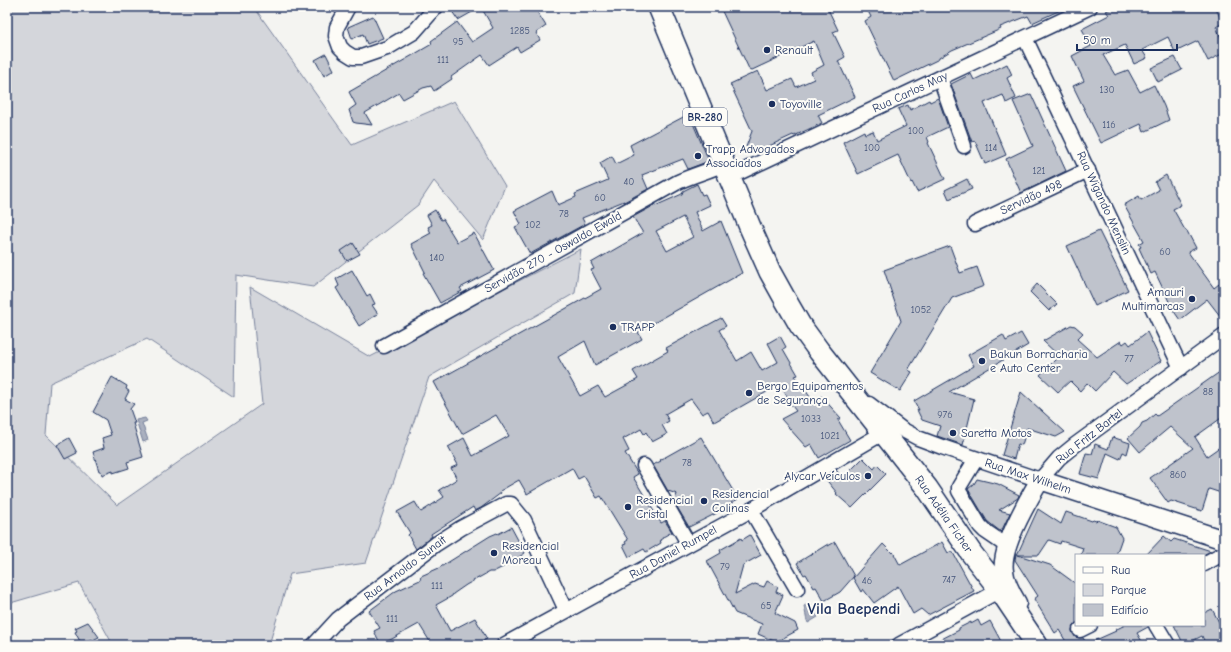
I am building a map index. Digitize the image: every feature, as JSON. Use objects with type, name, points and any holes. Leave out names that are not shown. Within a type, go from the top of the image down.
[{"type":"highway","name":"BR-280","points":[[660,7],[770,272],[800,325],[846,386]]},
{"type":"highway","name":"Rua Adélia Ficher","points":[[846,386],[926,488],[972,554],[1000,590],[1036,645]]},
{"type":"main road","name":"Rua Max Wilhelm","points":[[1040,480],[1224,540]]},
{"type":"main road","name":"Rua Fritz Bartel","points":[[1020,619],[1017,603],[1009,588],[1004,571],[1007,546],[1031,495],[1040,480]]},
{"type":"street","points":[[348,7],[337,27],[336,36],[340,47],[353,57],[361,57],[387,48],[414,32],[436,7]]},
{"type":"street","name":"Rua Carlos May","points":[[727,171],[940,78],[1090,7]]},
{"type":"street","name":"Rua Wigando Menslin","points":[[1025,38],[1181,368]]},
{"type":"street","points":[[940,78],[964,146]]},
{"type":"street","name":"Servidão 498","points":[[975,224],[1088,170]]},
{"type":"street","name":"Servidão 270 - Oswaldo Ewald","points":[[384,346],[678,182],[688,177],[704,173],[727,171]]},
{"type":"street","name":"Rua Fritz Bartel","points":[[1040,480],[1059,458],[1075,445],[1224,336]]},
{"type":"street","name":"Rua Max Wilhelm","points":[[846,386],[903,430],[942,447],[1040,480]]},
{"type":"street","name":"Rua Daniel Rumpel","points":[[504,645],[688,543],[751,510],[883,433]]},
{"type":"street","points":[[976,459],[959,487],[959,491],[980,526],[1007,546]]},
{"type":"street","points":[[644,466],[688,543]]},
{"type":"street","name":"Rua Arnoldo Sunait","points":[[314,645],[338,619],[436,544],[461,528],[506,504],[511,504],[524,520],[566,610]]},
{"type":"street","points":[[751,510],[798,589]]},
{"type":"street","points":[[1205,563],[1224,553]]},
{"type":"street","points":[[899,645],[1000,590]]},
{"type":"street","points":[[1157,626],[1168,645]]},
{"type":"green space","points":[[7,7],[254,7],[352,145],[454,101],[505,186],[483,240],[434,181],[418,205],[313,287],[236,275],[234,397],[147,339],[50,383],[46,435],[117,505],[262,404],[250,287],[370,357],[581,249],[575,293],[429,377],[366,563],[290,574],[269,645],[113,645],[79,583],[7,604]]},
{"type":"water","points":[[145,418],[147,421],[142,423],[148,440],[143,442],[136,420]]},
{"type":"water","points":[[810,603],[818,617],[808,623],[804,606]]},
{"type":"building","points":[[449,7],[481,7],[458,20]]},
{"type":"building","points":[[481,7],[534,7],[546,26],[536,33],[540,40],[520,52],[517,47],[489,65],[482,55],[434,91],[431,86],[423,88],[403,99],[399,93],[365,113],[372,125],[353,122],[349,110],[356,105],[349,92],[432,44],[431,41],[457,22],[472,42],[493,28]]},
{"type":"building","points":[[720,7],[827,7],[838,30],[833,32],[845,57],[838,61],[855,97],[818,115],[822,123],[794,136],[793,135],[758,151],[746,147],[752,131],[730,84],[758,71],[767,90],[792,79],[796,87],[814,79],[811,72],[824,65],[814,41],[750,71]]},
{"type":"building","points":[[866,7],[1067,7],[1032,23],[1028,16],[1000,27],[1001,29],[952,50],[939,59],[894,81],[865,21],[871,17]]},
{"type":"building","points":[[1114,7],[1215,7],[1223,23],[1216,27],[1224,44],[1224,53],[1208,61],[1198,41],[1175,52],[1168,37],[1142,50],[1147,58],[1134,64],[1125,45],[1103,55],[1115,75],[1128,70],[1140,92],[1154,85],[1169,120],[1144,132],[1141,124],[1101,143],[1073,86],[1084,81],[1072,56],[1091,46],[1082,29],[1109,15],[1106,11]]},
{"type":"building","points":[[373,16],[383,38],[367,44],[363,34],[352,39],[348,27]]},
{"type":"building","points":[[326,54],[334,70],[324,76],[315,60]]},
{"type":"building","points":[[1175,57],[1182,70],[1158,82],[1151,68]]},
{"type":"building","points":[[1007,64],[1012,75],[1007,78],[1016,98],[1006,103],[1003,95],[984,103],[1006,155],[985,164],[975,141],[972,142],[951,84],[971,74],[974,80]]},
{"type":"building","points":[[1031,94],[1066,171],[1021,193],[1006,159],[1033,146],[1013,101]]},
{"type":"building","points":[[938,98],[948,127],[927,137],[928,143],[945,179],[917,192],[912,182],[911,183],[898,155],[858,174],[843,142],[864,131],[865,134],[873,131],[877,140],[906,126],[898,109],[908,105],[910,110],[929,100],[930,102]]},
{"type":"building","points":[[689,114],[709,161],[688,169],[683,159],[642,175],[648,189],[624,202],[582,218],[585,224],[530,254],[515,227],[521,224],[514,211],[552,191],[558,205],[576,197],[575,194],[608,180],[600,163],[612,156],[616,164],[634,155],[630,145]]},
{"type":"building","points":[[1166,175],[1181,205],[1173,209],[1196,248],[1188,252],[1214,288],[1224,280],[1224,321],[1207,299],[1180,320],[1173,310],[1155,272],[1151,274],[1139,248],[1141,247],[1139,244],[1144,241],[1124,205],[1139,196],[1141,200],[1159,190],[1155,182]]},
{"type":"building","points":[[967,179],[972,189],[949,199],[945,190]]},
{"type":"building","points":[[697,184],[702,195],[705,194],[710,205],[695,212],[703,231],[721,221],[742,273],[638,332],[642,339],[595,365],[585,341],[558,357],[580,396],[598,386],[605,397],[638,379],[633,371],[668,351],[666,348],[721,318],[726,326],[719,330],[737,361],[751,352],[762,371],[778,362],[768,343],[780,336],[786,347],[783,349],[798,375],[795,376],[813,401],[821,396],[841,418],[838,420],[850,440],[819,458],[811,444],[806,447],[781,419],[796,411],[779,385],[714,422],[708,411],[702,414],[691,399],[665,414],[669,421],[662,425],[667,434],[652,442],[646,432],[644,434],[641,429],[623,439],[629,451],[625,453],[638,474],[633,477],[661,523],[665,521],[672,532],[660,540],[661,543],[646,552],[644,549],[629,557],[623,545],[626,544],[625,542],[628,540],[601,496],[597,498],[584,476],[578,479],[572,468],[527,494],[519,480],[500,491],[501,493],[481,508],[475,511],[473,507],[431,534],[432,536],[416,549],[408,535],[410,533],[397,512],[415,502],[421,512],[444,497],[439,490],[457,479],[451,468],[458,465],[448,447],[464,438],[473,456],[509,436],[496,415],[462,434],[434,382],[601,289],[591,270],[594,269],[591,263],[643,233],[633,217],[655,205],[682,194],[683,191]],"holes":[[[683,217],[693,237],[667,251],[656,231]]]},
{"type":"building","points":[[435,210],[441,220],[443,219],[457,242],[474,233],[494,270],[460,288],[462,291],[440,303],[423,273],[425,272],[411,244],[431,233],[428,227],[432,225],[427,215]]},
{"type":"building","points":[[1099,231],[1128,290],[1095,306],[1067,246]]},
{"type":"building","points":[[353,243],[360,254],[347,261],[341,251]]},
{"type":"building","points":[[950,246],[960,273],[977,267],[984,286],[952,298],[908,370],[912,372],[900,391],[870,373],[901,321],[884,270]]},
{"type":"building","points":[[352,270],[367,296],[370,294],[375,304],[372,305],[378,314],[359,326],[336,288],[339,286],[336,279]]},
{"type":"building","points":[[1037,284],[1057,304],[1049,311],[1030,292]]},
{"type":"building","points":[[1071,325],[1075,326],[1083,333],[1077,339],[1097,357],[1121,341],[1123,344],[1127,341],[1130,345],[1147,332],[1161,361],[1126,384],[1113,372],[1095,391],[1087,383],[1080,391],[1070,381],[1058,392],[1040,375],[1059,356],[1043,341]]},
{"type":"building","points":[[1021,333],[1028,345],[949,392],[974,399],[963,445],[937,436],[940,426],[922,420],[914,401],[974,366],[968,355],[1003,335],[1006,341]]},
{"type":"building","points":[[1224,369],[1224,416],[1195,437],[1207,456],[1224,444],[1224,494],[1209,489],[1202,511],[1171,501],[1168,503],[1150,478],[1193,448],[1170,427],[1140,452],[1128,438],[1140,427],[1142,423],[1147,421],[1155,414],[1157,416]]},
{"type":"building","points":[[112,377],[127,386],[126,389],[129,391],[125,399],[134,404],[130,409],[143,457],[127,462],[129,468],[102,475],[101,471],[99,471],[93,452],[104,448],[102,438],[111,435],[106,420],[93,412]]},
{"type":"building","points":[[1021,392],[1065,432],[1056,437],[1027,428],[1022,445],[1018,444],[1014,459],[1002,455]]},
{"type":"building","points":[[701,437],[738,499],[715,514],[689,527],[674,502],[677,494],[668,491],[653,465]]},
{"type":"building","points":[[1112,437],[1130,443],[1127,454],[1123,452],[1120,459],[1107,453],[1099,479],[1080,474],[1086,453],[1092,454],[1095,444],[1108,449]]},
{"type":"building","points":[[69,438],[77,453],[65,459],[57,445]]},
{"type":"building","points":[[863,458],[874,469],[877,465],[886,474],[852,508],[836,494],[837,493],[824,477],[836,470],[843,478]]},
{"type":"building","points":[[977,479],[998,484],[1019,495],[1018,498],[999,510],[1010,513],[1001,532],[987,521],[968,489]]},
{"type":"building","points":[[1038,509],[1061,524],[1066,512],[1092,521],[1097,520],[1116,527],[1122,538],[1116,554],[1081,554],[1083,548],[1061,541],[1060,544],[1049,540],[1039,555],[1018,555],[1050,565],[1075,583],[1075,624],[1072,630],[1075,637],[1083,638],[1087,644],[1116,631],[1115,630],[1123,626],[1148,626],[1137,633],[1144,645],[1068,645],[1059,630],[1055,633],[1034,599],[1038,596],[1015,560],[1016,554],[1017,555]]},
{"type":"building","points":[[511,527],[525,553],[507,565],[493,572],[489,572],[466,585],[452,596],[436,605],[450,631],[475,618],[487,639],[475,645],[432,645],[419,624],[381,645],[374,631],[380,628],[369,611],[396,591],[420,580],[421,576],[439,568],[490,536],[497,533],[498,534]]},
{"type":"building","points":[[750,535],[761,555],[743,565],[735,594],[755,584],[764,587],[767,581],[778,587],[776,592],[783,595],[775,613],[795,623],[798,630],[776,642],[758,634],[762,624],[735,613],[707,561],[721,553],[720,550],[741,538],[742,540]]},
{"type":"building","points":[[1164,536],[1171,542],[1174,539],[1211,551],[1205,554],[1147,554]]},
{"type":"building","points":[[835,542],[854,576],[840,592],[824,601],[816,587],[814,588],[806,574],[804,575],[797,563],[828,544],[828,546]]},
{"type":"building","points":[[942,542],[948,553],[952,551],[974,591],[928,615],[921,609],[913,614],[898,586],[874,603],[863,589],[861,592],[853,578],[883,544],[892,553],[893,552],[900,565]]},
{"type":"building","points":[[1212,609],[1220,624],[1224,623],[1224,645],[1206,645],[1202,636],[1184,645],[1174,626],[1205,626],[1205,612]]},
{"type":"building","points":[[978,620],[981,626],[990,621],[1003,645],[930,645],[959,630],[959,628]]},
{"type":"building","points":[[88,622],[99,637],[82,645],[75,632],[77,631],[75,628]]},
{"type":"place","name":"Renault","points":[[767,50]]},
{"type":"place","name":"Toyoville","points":[[772,104]]},
{"type":"place","name":"Trapp Advogados Associados","points":[[698,156]]},
{"type":"place","name":"Amauri Multimarcas","points":[[1192,299]]},
{"type":"place","name":"TRAPP","points":[[613,327]]},
{"type":"place","name":"Bakun Borracharia e Auto Center","points":[[982,361]]},
{"type":"place","name":"Bergo Equipamentos de Segurança","points":[[749,393]]},
{"type":"place","name":"Saretta Motos","points":[[953,433]]},
{"type":"place","name":"Alycar Veículos","points":[[868,476]]},
{"type":"place","name":"Residencial Colinas","points":[[704,501]]},
{"type":"place","name":"Residencial Cristal","points":[[628,507]]},
{"type":"place","name":"Residencial Moreau","points":[[494,553]]},
{"type":"district","name":"Vila Baependi","points":[[854,609]]}]
